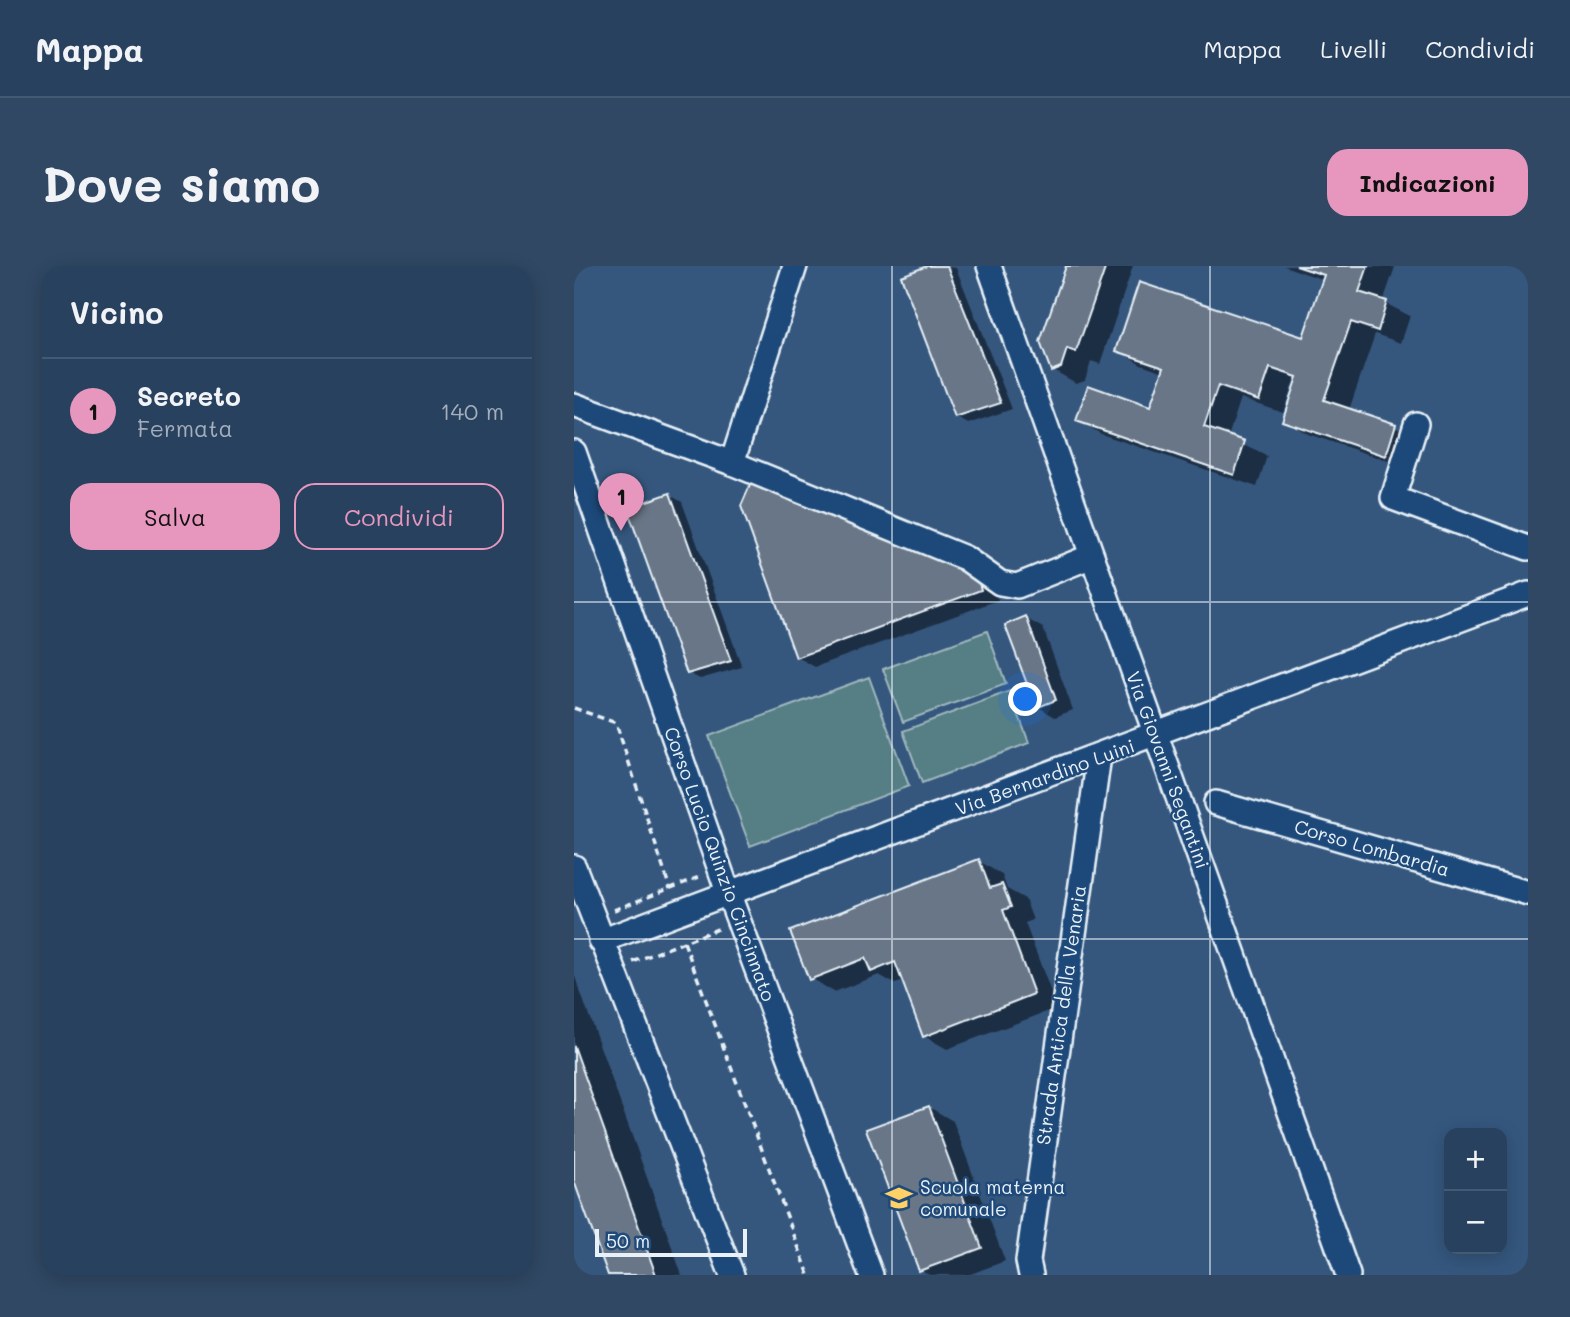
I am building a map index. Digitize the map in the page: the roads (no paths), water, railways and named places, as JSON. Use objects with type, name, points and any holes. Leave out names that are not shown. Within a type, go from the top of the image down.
[{"type":"street","points":[[732,463],[795,266]]},
{"type":"street","name":"Via Giovanni Segantini","points":[[989,266],[1348,1275]]},
{"type":"street","points":[[574,405],[732,463],[965,558],[1000,583],[1017,586],[1092,556]]},
{"type":"street","points":[[1416,424],[1393,498],[1528,548]]},
{"type":"street","name":"Corso Lucio Quinzio Cincinnato","points":[[574,452],[729,895],[871,1275]]},
{"type":"street","name":"Via Bernardino Luini","points":[[601,942],[1528,594]]},
{"type":"street","name":"Strada Antica della Venaria","points":[[1031,1275],[1030,1247],[1099,756]]},
{"type":"street","name":"Corso Lombardia","points":[[1216,803],[1528,893]]},
{"type":"street","points":[[574,867],[612,971],[732,1275]]},
{"type":"place","name":"Secreto","points":[[621,531]]},
{"type":"place","name":"Scuola materna comunale","points":[[899,1198]]}]
